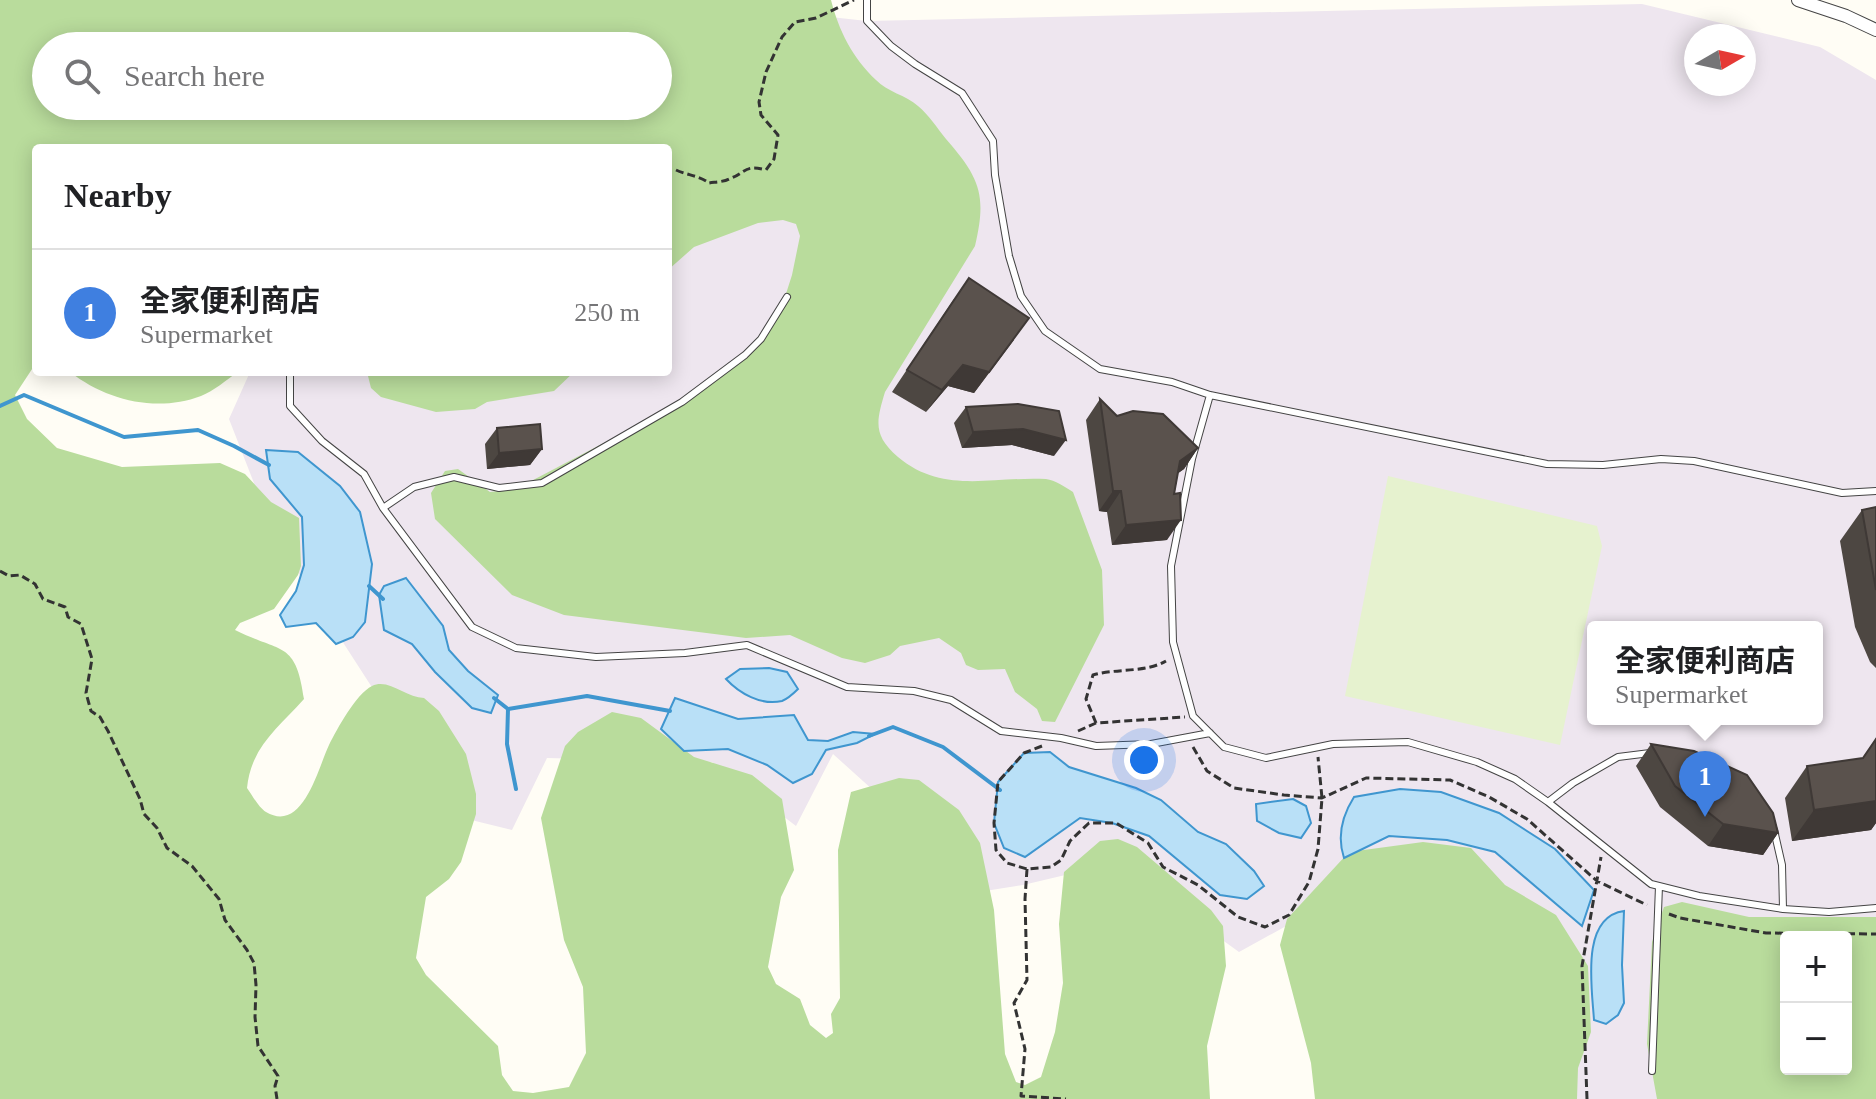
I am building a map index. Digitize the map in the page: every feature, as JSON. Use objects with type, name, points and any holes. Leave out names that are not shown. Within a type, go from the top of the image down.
[{"type":"street","points":[[1798,0],[1876,30]]},
{"type":"lane","points":[[867,0],[867,21],[891,46],[962,93],[993,141],[995,175],[1009,256],[1021,296],[1045,331],[1100,369],[1172,382],[1210,395],[1547,464],[1603,465],[1661,459],[1694,461],[1842,493],[1876,491]]},
{"type":"lane","points":[[383,508],[414,487],[454,477],[499,488],[542,483],[682,402],[720,374],[761,339],[787,297]]},
{"type":"lane","points":[[290,376],[290,406],[322,441],[364,474],[383,508],[472,627],[516,648],[596,657],[685,653],[747,645],[847,687],[914,691],[951,700],[1001,731],[1061,738],[1096,746],[1151,744],[1210,733]]},
{"type":"lane","points":[[1210,395],[1192,459],[1171,566],[1173,642],[1193,716],[1224,747],[1266,758],[1333,744],[1408,742],[1477,762],[1515,779],[1651,884],[1699,896],[1783,909],[1829,912],[1876,908]]},
{"type":"lane","points":[[1548,802],[1573,783],[1618,757],[1651,753],[1666,755]]},
{"type":"lane","points":[[1772,821],[1782,865],[1783,909]]},
{"type":"lane","points":[[1652,1071],[1659,886]]},
{"type":"path","points":[[676,170],[709,183],[733,179],[740,171],[753,166],[766,170],[774,159],[778,135],[761,115],[759,102],[766,72],[782,37],[795,22],[816,18],[854,0]]},
{"type":"path","points":[[0,571],[9,576],[20,575],[35,584],[43,599],[65,607],[68,617],[81,624],[92,659],[86,693],[91,711],[100,717],[108,731],[144,814],[157,828],[167,848],[192,866],[219,899],[225,920],[254,963],[258,1046],[278,1076],[275,1086],[277,1099]]},
{"type":"path","points":[[1096,723],[1086,699],[1093,675],[1112,670],[1151,670],[1177,655]]},
{"type":"path","points":[[1193,716],[1096,723],[1024,753],[998,782],[994,823],[996,850],[1007,863],[1027,869],[1051,867],[1061,860],[1070,841],[1089,823],[1116,823],[1148,843],[1163,867],[1198,885],[1238,917],[1265,927],[1289,915],[1309,882],[1318,849],[1322,798],[1317,747]]},
{"type":"path","points":[[1187,737],[1207,771],[1234,788],[1322,798],[1366,778],[1450,780],[1489,797],[1527,819],[1597,881],[1680,918],[1766,933],[1876,934]]},
{"type":"path","points":[[1587,1099],[1582,966],[1603,848]]},
{"type":"path","points":[[1027,869],[1027,980],[1014,1003],[1025,1049],[1021,1096],[1066,1099]]},
{"type":"shaded area","points":[[1642,4],[1725,24],[1684,24],[1684,96],[1756,96],[1756,32],[1820,47],[1876,80],[1876,952],[1852,940],[1852,931],[1780,931],[1780,946],[1678,1099],[1572,1099],[1288,925],[1239,952],[1116,863],[985,891],[833,754],[796,826],[712,762],[547,758],[512,830],[455,816],[275,537],[229,419],[248,376],[672,376],[672,144],[667,144],[661,120],[672,120],[672,38],[730,6],[867,21]]},
{"type":"green space","points":[[0,0],[831,0],[842,33],[853,53],[880,84],[913,102],[929,117],[967,165],[980,200],[975,246],[885,392],[879,420],[884,442],[915,469],[933,476],[969,481],[1046,479],[1067,488],[1073,492],[1102,570],[1104,625],[1055,722],[1042,721],[1037,709],[1015,692],[1005,669],[978,670],[966,665],[961,653],[939,638],[900,646],[890,655],[865,663],[842,658],[790,635],[746,638],[564,615],[512,595],[435,519],[431,493],[445,471],[458,469],[490,492],[516,489],[678,404],[752,346],[784,300],[800,236],[796,224],[783,220],[758,223],[694,247],[672,266],[672,144],[32,144],[32,369],[15,395],[27,419],[57,448],[122,467],[220,463],[245,474],[271,502],[299,518],[301,566],[298,575],[274,609],[240,623],[235,630],[275,646],[291,657],[301,680],[304,699],[267,739],[254,761],[247,788],[263,810],[279,816],[290,814],[299,807],[342,721],[353,704],[372,686],[385,684],[424,698],[439,711],[466,754],[476,794],[476,814],[461,862],[449,879],[426,897],[416,958],[426,975],[498,1046],[502,1075],[513,1091],[533,1093],[569,1087],[586,1053],[583,987],[564,940],[541,818],[565,746],[578,732],[612,712],[641,718],[694,757],[752,775],[782,799],[794,870],[781,897],[768,967],[776,984],[800,999],[810,1025],[826,1038],[833,1033],[831,1014],[840,998],[838,850],[851,792],[899,778],[919,780],[959,810],[980,843],[994,910],[1005,1054],[1016,1082],[1025,1085],[1041,1077],[1055,1032],[1063,983],[1059,924],[1064,872],[1100,841],[1118,839],[1137,847],[1211,910],[1223,926],[1226,966],[1207,1046],[1210,1099],[0,1099]]},
{"type":"green space","points":[[76,376],[232,376],[201,396],[167,403],[132,401]]},
{"type":"green space","points":[[368,376],[570,376],[554,391],[487,402],[475,409],[436,412],[381,397],[371,388]]},
{"type":"green space","points":[[1388,476],[1597,526],[1602,546],[1560,745],[1345,696]]},
{"type":"green space","points":[[1423,842],[1471,848],[1505,885],[1556,915],[1588,966],[1591,1032],[1578,1068],[1577,1099],[1315,1099],[1311,1063],[1280,945],[1287,919],[1349,852]]},
{"type":"green space","points":[[1682,902],[1749,917],[1876,917],[1876,1099],[1657,1099],[1647,1044],[1652,942],[1664,907]]},
{"type":"water","points":[[266,450],[298,452],[340,486],[360,512],[372,564],[365,622],[353,637],[336,644],[316,623],[286,627],[280,615],[296,591],[304,565],[302,517],[270,479]]},
{"type":"water","points":[[406,578],[443,626],[449,650],[468,671],[498,695],[491,713],[472,708],[412,644],[384,630],[379,595],[384,586]]},
{"type":"water","points":[[769,668],[787,672],[798,689],[782,701],[766,702],[737,689],[726,679],[740,669]]},
{"type":"water","points":[[675,698],[738,719],[794,715],[808,740],[828,741],[853,732],[875,734],[857,743],[826,750],[812,774],[793,783],[767,765],[728,749],[684,751],[661,729]]},
{"type":"water","points":[[1050,752],[1069,767],[1136,788],[1161,800],[1198,832],[1226,844],[1254,871],[1264,886],[1247,899],[1220,895],[1149,836],[1112,823],[1080,818],[1025,857],[1004,848],[994,823],[998,782],[1024,753]]},
{"type":"water","points":[[1400,789],[1441,792],[1499,813],[1555,849],[1594,890],[1582,926],[1495,852],[1447,840],[1389,836],[1344,858],[1342,827],[1354,797]]},
{"type":"water","points":[[1293,799],[1306,806],[1311,823],[1301,838],[1279,833],[1257,821],[1256,804]]},
{"type":"water","points":[[1624,911],[1624,1003],[1618,1015],[1606,1024],[1594,1020],[1592,956],[1600,926],[1610,916]]},
{"type":"building","points":[[969,278],[1029,318],[989,372],[963,365],[942,390],[907,370]]},
{"type":"building","points":[[1100,399],[1117,416],[1133,411],[1163,414],[1198,448],[1180,461],[1174,494],[1180,493],[1181,520],[1126,525],[1121,491],[1113,491]]},
{"type":"building","points":[[1018,404],[1059,411],[1066,440],[1023,429],[973,432],[966,407]]},
{"type":"building","points":[[540,424],[542,449],[499,453],[497,428]]},
{"type":"building","points":[[1876,507],[1876,590],[1862,510]]},
{"type":"building","points":[[1876,739],[1876,801],[1814,810],[1807,766],[1863,758]]},
{"type":"building","points":[[1651,744],[1694,751],[1747,775],[1773,813],[1778,833],[1723,824],[1675,786]]},
{"type":"waterway","points":[[0,406],[24,395],[124,437],[198,430],[269,465]]},
{"type":"waterway","points":[[369,586],[383,599]]},
{"type":"waterway","points":[[494,698],[508,709],[587,696],[670,711]]},
{"type":"waterway","points":[[508,709],[507,744],[516,789]]},
{"type":"waterway","points":[[869,736],[893,727],[943,747],[1000,790]]},
{"type":"place","name":"全家便利商店","points":[[1705,817]]}]
